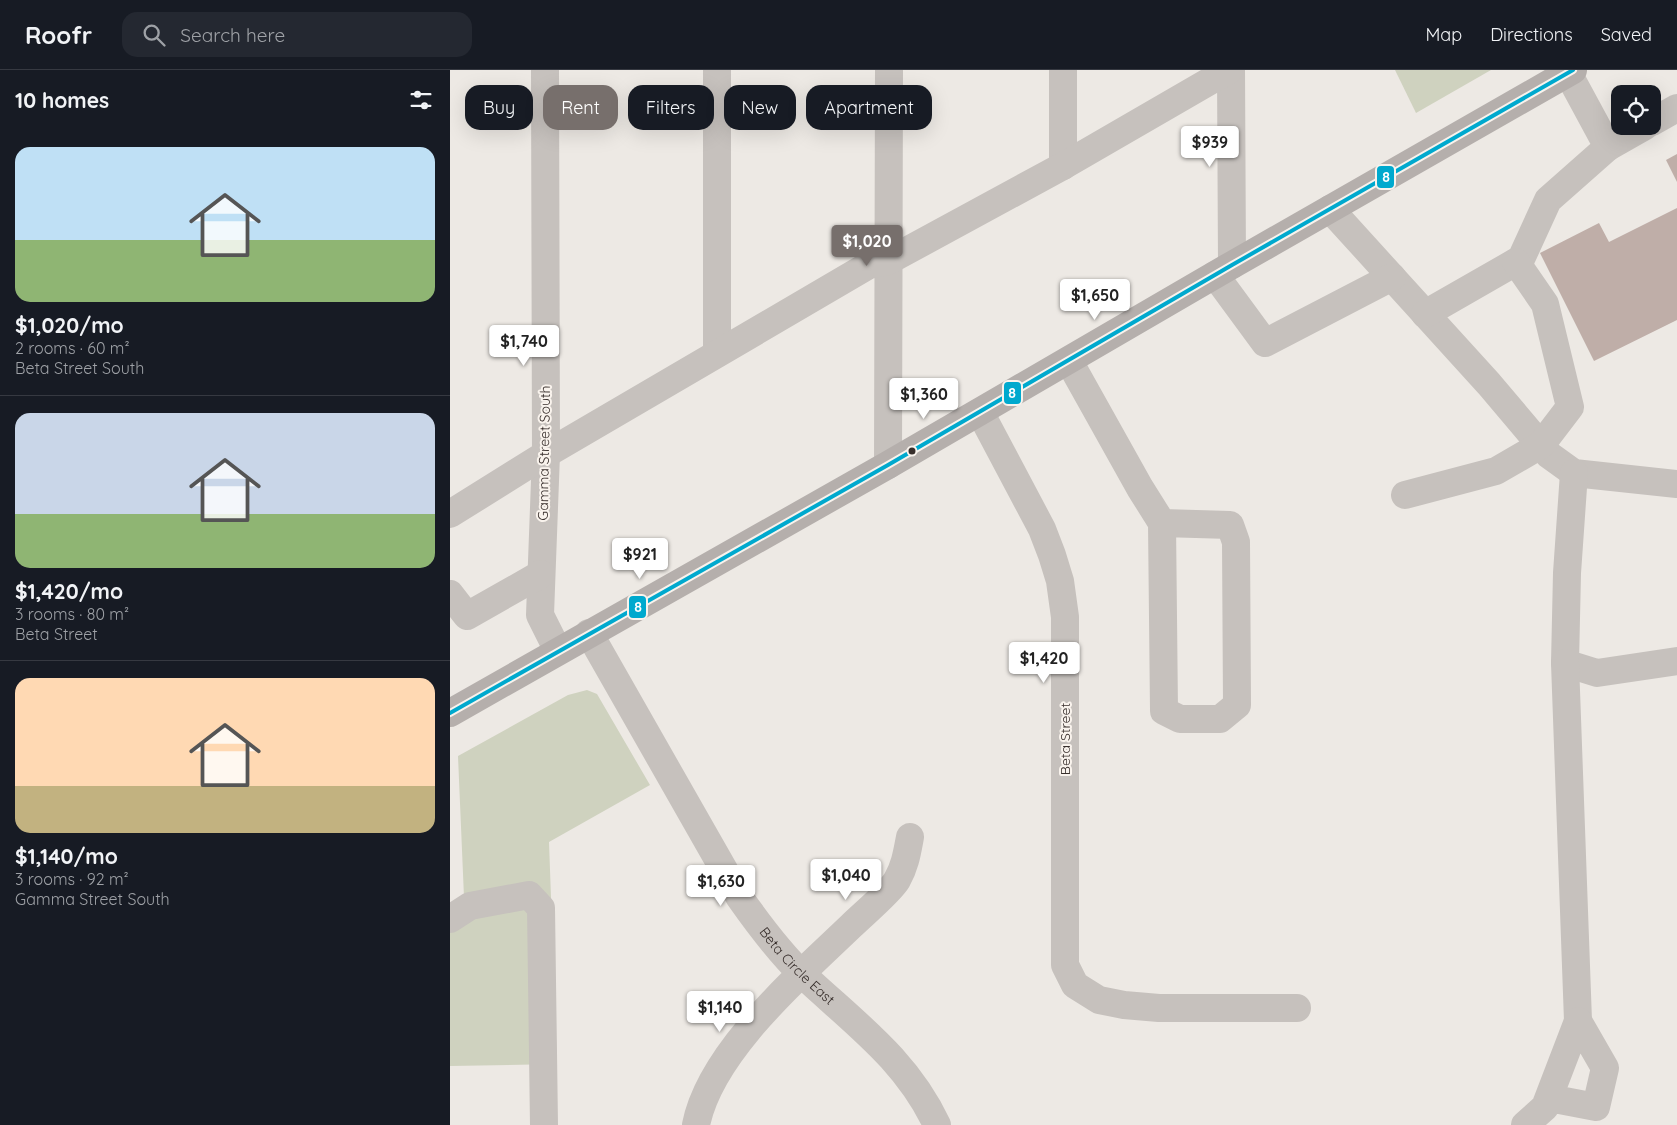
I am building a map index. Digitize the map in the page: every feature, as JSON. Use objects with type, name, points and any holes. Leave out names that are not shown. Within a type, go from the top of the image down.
[{"type":"main road","points":[[450,713],[888,465],[1570,71]]},
{"type":"street","name":"Gamma Street South","points":[[545,70],[546,454],[540,615],[558,651]]},
{"type":"street","points":[[717,70],[717,354]]},
{"type":"street","points":[[888,465],[889,70]]},
{"type":"street","points":[[1063,70],[1063,166]]},
{"type":"street","points":[[450,514],[546,454],[869,265],[888,261],[1063,166],[1230,70]]},
{"type":"street","points":[[1230,70],[1224,270],[1265,343],[1392,278]]},
{"type":"street","points":[[1570,71],[1608,147]]},
{"type":"street","points":[[1661,117],[1677,108]]},
{"type":"street","points":[[1425,314],[1521,259],[1548,200],[1608,147],[1629,135]]},
{"type":"street","points":[[1330,209],[1489,384],[1549,455],[1574,473],[1677,484]]},
{"type":"street","points":[[1405,495],[1496,471],[1540,445],[1570,407],[1545,304],[1516,262]]},
{"type":"street","points":[[1069,361],[1140,488],[1162,523],[1164,712],[1180,719],[1220,719],[1237,705],[1236,542],[1230,525],[1162,523]]},
{"type":"street","name":"Beta Street","points":[[980,412],[1042,529],[1060,581],[1065,616],[1065,965],[1075,985],[1099,1000],[1124,1005],[1159,1008],[1297,1008]]},
{"type":"street","points":[[1548,1110],[1578,1021],[1565,663],[1567,573],[1574,473]]},
{"type":"street","points":[[450,594],[467,616],[541,574]]},
{"type":"street","name":"Beta Circle East","points":[[590,633],[740,898],[761,929],[801,973],[880,1045],[907,1074],[930,1110],[937,1125]]},
{"type":"street","points":[[1565,663],[1597,674],[1677,661]]},
{"type":"street","points":[[696,1125],[698,1114],[710,1085],[751,1026],[801,973],[896,882],[906,860],[910,837]]},
{"type":"street","points":[[450,918],[470,906],[529,895],[541,908],[544,1125]]},
{"type":"street","points":[[1525,1125],[1548,1110],[1596,1107],[1604,1068],[1578,1021]]},
{"type":"green space","points":[[1395,70],[1491,70],[1416,113]]},
{"type":"green space","points":[[587,690],[597,694],[650,785],[549,842],[557,1064],[450,1066],[450,928],[464,897],[458,756],[568,695]]},
{"type":"building","points":[[1677,154],[1677,182],[1666,160]]},
{"type":"building","points":[[1677,208],[1677,320],[1594,361],[1540,253],[1599,223],[1609,242]]},
{"type":"transit line","name":"8","points":[[450,713],[888,465],[1573,70]]}]
